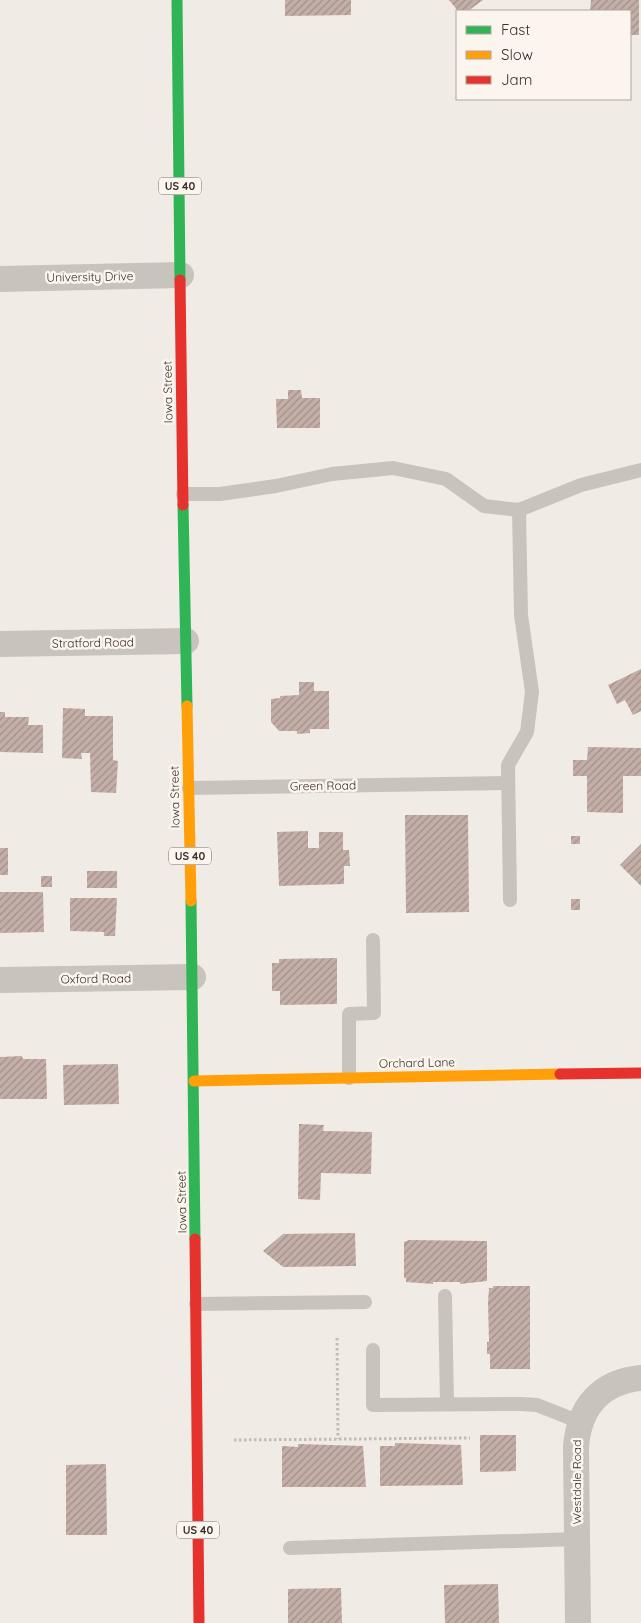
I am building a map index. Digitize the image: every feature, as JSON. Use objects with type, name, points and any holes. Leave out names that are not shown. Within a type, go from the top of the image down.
[{"type":"main road","name":"Iowa Street","points":[[177,0],[183,494],[194,1081],[199,1623]]},
{"type":"main road","name":"Orchard Lane","points":[[194,1081],[641,1072]]},
{"type":"street","name":"University Drive","points":[[0,279],[181,275]]},
{"type":"street","name":"Stratford Road","points":[[0,644],[186,641]]},
{"type":"street","name":"Oxford Road","points":[[0,980],[192,977]]},
{"type":"street","name":"Westdale Road","points":[[578,1623],[576,1447],[580,1422],[593,1400],[604,1390],[629,1379],[641,1378]]},
{"type":"lane","points":[[183,494],[220,494],[276,486],[332,474],[393,468],[446,479],[484,506],[519,510],[581,484],[641,470]]},
{"type":"lane","points":[[510,900],[508,765],[527,732],[532,692],[521,615],[519,510]]},
{"type":"lane","name":"Green Road","points":[[189,788],[508,783]]},
{"type":"lane","points":[[349,1078],[348,1014],[374,1013],[373,940]]},
{"type":"lane","points":[[446,1296],[447,1404]]},
{"type":"lane","points":[[196,1304],[365,1302]]},
{"type":"lane","points":[[373,1350],[373,1405],[537,1405],[580,1422]]},
{"type":"lane","points":[[290,1548],[577,1539]]},
{"type":"path","points":[[337,1338],[338,1439]]},
{"type":"path","points":[[234,1440],[470,1438]]},
{"type":"building","points":[[285,0],[351,0],[351,15],[285,16]]},
{"type":"building","points":[[449,0],[483,0],[469,10],[457,10]]},
{"type":"building","points":[[591,0],[639,0],[639,35],[631,35],[631,10],[590,10]]},
{"type":"building","points":[[288,390],[301,390],[302,398],[320,398],[320,428],[277,428],[276,399],[288,399]]},
{"type":"building","points":[[641,669],[641,711],[633,715],[625,700],[617,704],[608,685]]},
{"type":"building","points":[[299,682],[314,682],[314,691],[329,691],[329,729],[310,729],[310,733],[297,734],[297,731],[279,731],[271,722],[271,699],[280,698],[280,696],[299,695]]},
{"type":"building","points":[[63,708],[85,709],[85,716],[113,716],[113,760],[118,761],[116,793],[91,792],[90,753],[81,753],[82,759],[62,758]]},
{"type":"building","points":[[0,712],[5,712],[5,717],[29,717],[28,725],[43,725],[43,753],[0,752]]},
{"type":"building","points":[[588,747],[641,748],[641,776],[623,776],[623,813],[587,812],[587,776],[573,776],[573,760],[587,760]]},
{"type":"building","points":[[405,815],[468,815],[469,912],[406,913]]},
{"type":"building","points":[[308,831],[308,848],[319,848],[319,832],[343,832],[343,850],[349,850],[350,866],[344,866],[344,884],[279,886],[277,832]]},
{"type":"building","points":[[571,836],[580,836],[580,844],[571,844]]},
{"type":"building","points":[[641,844],[641,886],[620,865]]},
{"type":"building","points":[[0,848],[8,848],[8,875],[0,875]]},
{"type":"building","points":[[87,871],[117,871],[117,888],[87,888]]},
{"type":"building","points":[[41,876],[52,876],[52,887],[41,887]]},
{"type":"building","points":[[0,892],[43,892],[44,932],[0,933]]},
{"type":"building","points":[[70,898],[117,898],[115,936],[104,936],[104,932],[70,931]]},
{"type":"building","points":[[571,899],[580,899],[580,910],[571,910]]},
{"type":"building","points":[[337,958],[337,1004],[280,1005],[280,991],[272,991],[272,963],[279,963],[279,959]]},
{"type":"building","points":[[22,1056],[23,1059],[46,1059],[47,1099],[0,1099],[0,1057]]},
{"type":"building","points":[[118,1064],[119,1104],[64,1105],[63,1065]]},
{"type":"building","points":[[299,1124],[324,1125],[323,1131],[372,1132],[371,1174],[321,1173],[320,1200],[298,1199]]},
{"type":"building","points":[[355,1233],[356,1266],[283,1267],[263,1251],[283,1234]]},
{"type":"building","points":[[409,1240],[487,1241],[487,1281],[460,1284],[460,1282],[433,1282],[433,1284],[406,1282],[406,1278],[404,1278],[404,1242]]},
{"type":"building","points":[[493,1286],[530,1286],[530,1369],[490,1369],[490,1354],[487,1354],[487,1342],[489,1342],[488,1302],[489,1288],[493,1288]]},
{"type":"building","points":[[480,1435],[516,1435],[516,1471],[480,1472]]},
{"type":"building","points":[[395,1443],[461,1445],[463,1485],[380,1486],[380,1446],[395,1446]]},
{"type":"building","points":[[298,1444],[363,1446],[366,1487],[282,1487],[282,1446],[298,1447]]},
{"type":"building","points":[[106,1464],[107,1535],[66,1535],[66,1465]]},
{"type":"building","points":[[498,1584],[499,1623],[445,1623],[444,1585]]},
{"type":"building","points":[[341,1588],[342,1623],[288,1623],[288,1589]]},
{"type":"traffic: fast","points":[[177,0],[180,280]]},
{"type":"traffic: fast","points":[[183,505],[187,706]]},
{"type":"traffic: fast","points":[[191,901],[195,1239]]},
{"type":"traffic: slow","points":[[187,706],[191,901]]},
{"type":"traffic: slow","points":[[194,1081],[560,1074]]},
{"type":"traffic: jam","points":[[180,280],[183,505]]},
{"type":"traffic: jam","points":[[560,1074],[641,1073]]},
{"type":"traffic: jam","points":[[195,1239],[199,1623]]}]
